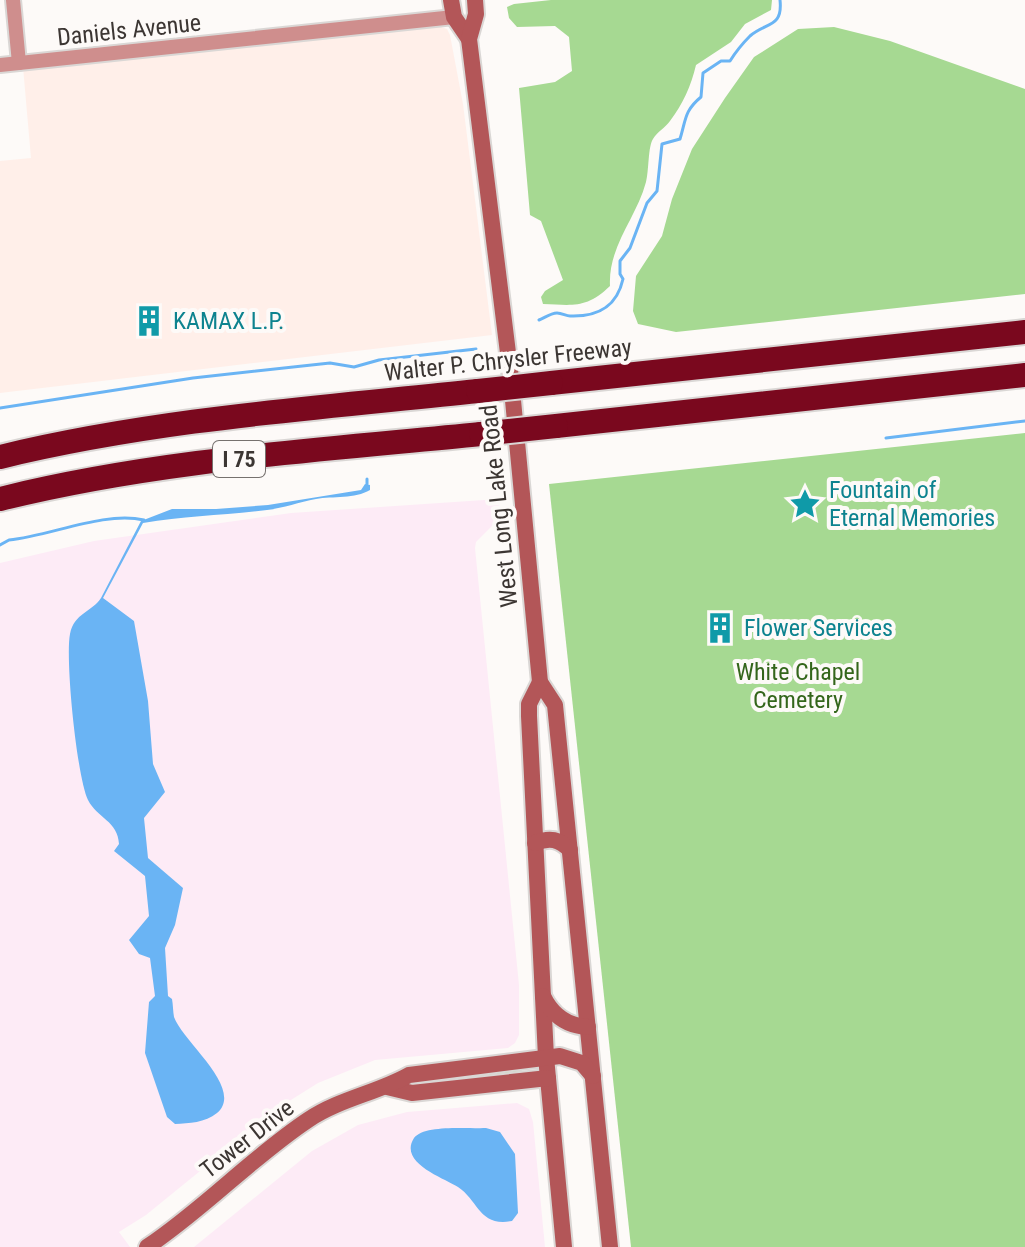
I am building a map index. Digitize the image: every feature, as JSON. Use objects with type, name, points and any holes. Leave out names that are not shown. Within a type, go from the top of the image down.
[{"type":"highway","name":"Walter P. Chrysler Freeway","points":[[0,457],[169,424],[1025,332]]},
{"type":"highway","name":"I 75","points":[[0,499],[161,467],[1025,375]]},
{"type":"main road","name":"West Long Lake Road","points":[[469,39],[476,14],[475,0]]},
{"type":"main road","name":"West Long Lake Road","points":[[453,8],[469,39],[482,127],[510,369],[540,682],[555,705],[610,1247]]},
{"type":"main road","name":"West Long Lake Road","points":[[540,682],[529,704],[546,1057],[564,1247]]},
{"type":"main road","points":[[535,843],[558,840],[570,850]]},
{"type":"main road","points":[[542,994],[547,1006],[563,1020],[588,1027]]},
{"type":"main road","points":[[546,1057],[574,1059],[593,1076]]},
{"type":"main road","name":"Tower Drive","points":[[147,1247],[310,1118],[344,1101],[387,1087],[409,1075],[546,1057]]},
{"type":"main road","name":"Tower Drive","points":[[387,1087],[412,1093],[548,1078]]},
{"type":"street","points":[[13,0],[19,63]]},
{"type":"street","name":"Daniels Avenue","points":[[0,65],[453,8]]},
{"type":"shaded area","points":[[438,26],[447,29],[450,35],[463,104],[492,335],[0,393],[0,161],[31,158],[23,67]]},
{"type":"shaded area","points":[[499,499],[500,518],[476,542],[475,548],[519,985],[519,1035],[515,1043],[508,1048],[375,1060],[318,1083],[275,1110],[146,1215],[119,1232],[130,1247],[0,1247],[0,563],[94,541],[291,513]]},
{"type":"shaded area","points":[[517,1103],[529,1109],[533,1122],[545,1247],[194,1247],[312,1151],[358,1125],[407,1112]]},
{"type":"green space","points":[[551,0],[772,0],[771,10],[745,24],[731,42],[696,65],[679,108],[651,142],[646,182],[613,258],[610,286],[594,299],[571,305],[543,304],[541,297],[563,280],[541,221],[530,215],[519,88],[555,82],[572,71],[569,37],[555,26],[517,27],[509,18],[507,7]]},
{"type":"green space","points":[[834,27],[890,41],[1025,89],[1025,294],[676,332],[638,324],[633,311],[636,276],[662,236],[672,199],[692,149],[725,98],[754,57],[798,29]]},
{"type":"green space","name":"White Chapel Cemetery","points":[[1025,433],[1025,1247],[631,1247],[549,484]]},
{"type":"green space","points":[[523,1068],[521,1071],[409,1085],[409,1083]]},
{"type":"water","points":[[365,484],[370,485],[370,490],[351,496],[316,499],[267,510],[143,523],[103,598],[134,621],[148,701],[153,764],[165,792],[144,818],[148,858],[183,888],[175,925],[165,948],[168,996],[172,999],[174,1017],[209,1065],[223,1091],[224,1103],[217,1113],[197,1122],[175,1124],[167,1117],[145,1053],[149,1002],[155,996],[150,958],[139,954],[129,940],[149,916],[145,876],[114,851],[119,844],[118,836],[92,806],[84,788],[71,692],[69,647],[72,627],[101,598],[141,521],[172,509],[268,505],[361,490]]},
{"type":"water","points":[[486,1128],[500,1132],[515,1154],[518,1213],[512,1221],[501,1222],[486,1217],[458,1187],[425,1168],[412,1155],[414,1138],[427,1131]]},
{"type":"waterway","points":[[539,320],[555,313],[570,316],[590,314],[611,303],[623,279],[620,261],[630,248],[647,203],[657,191],[662,144],[680,139],[688,111],[701,97],[703,73],[721,61],[730,61],[750,36],[776,20],[780,0]]},
{"type":"waterway","points":[[0,408],[193,378],[330,363],[354,367],[379,360],[476,349]]},
{"type":"waterway","points":[[886,438],[1025,421]]},
{"type":"waterway","points":[[367,479],[367,484]]},
{"type":"waterway","points":[[0,545],[9,540],[94,521],[144,520]]},
{"type":"place","name":"KAMAX L.P.","points":[[149,321]]},
{"type":"place","name":"Fountain of Eternal Memories","points":[[805,504]]},
{"type":"place","name":"Flower Services","points":[[720,628]]}]
